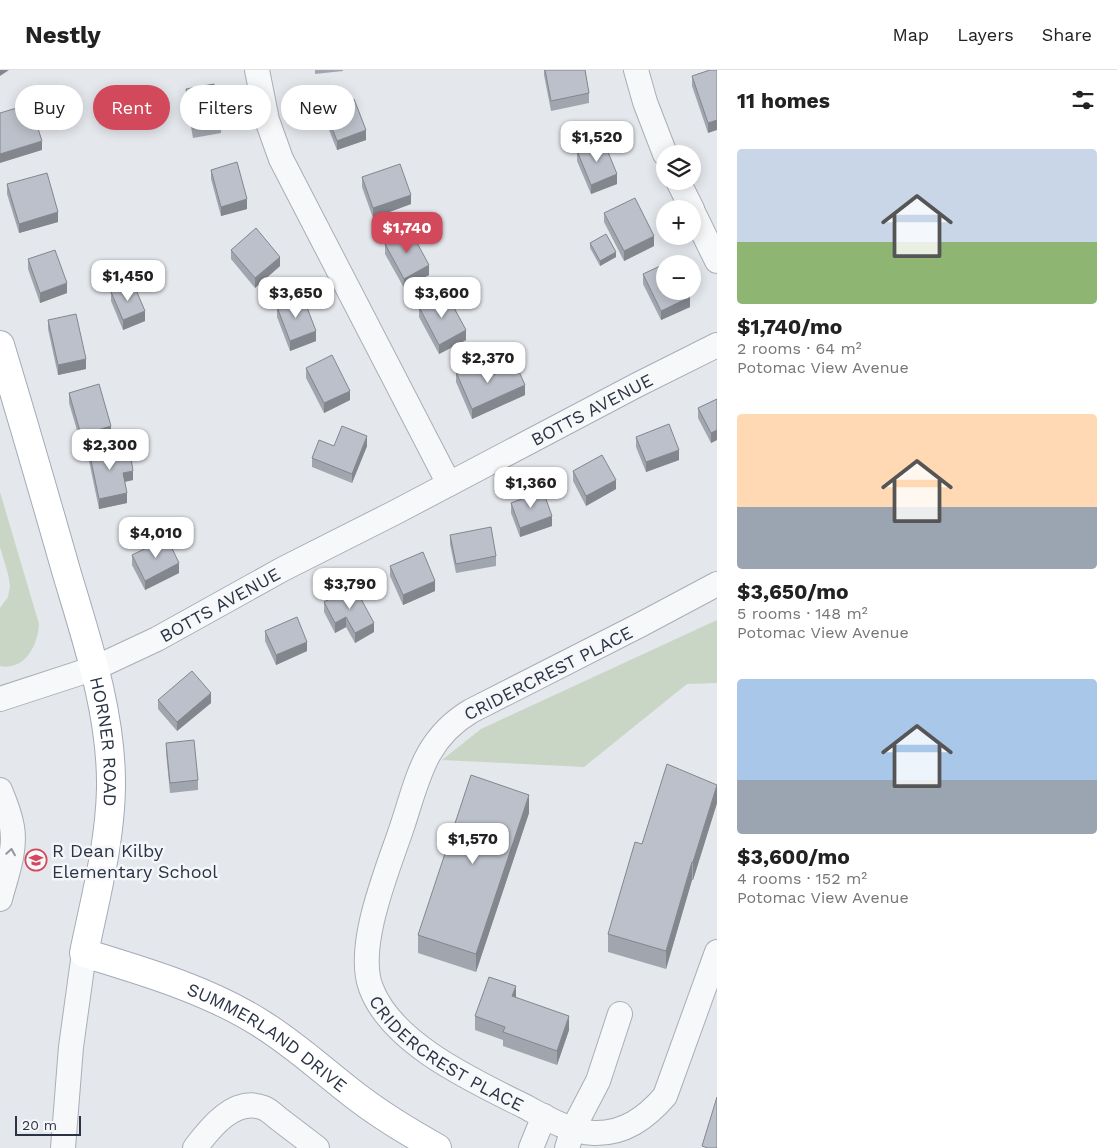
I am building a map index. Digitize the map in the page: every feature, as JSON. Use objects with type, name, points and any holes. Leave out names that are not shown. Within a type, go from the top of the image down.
[{"type":"main road","name":"HORNER ROAD","points":[[0,345],[94,668],[106,728],[110,763],[110,811],[84,953]]},
{"type":"main road","name":"SUMMERLAND DRIVE","points":[[84,953],[133,967],[206,996],[259,1022],[301,1050],[357,1097],[437,1148]]},
{"type":"street","points":[[257,70],[267,120],[281,159],[450,484]]},
{"type":"street","points":[[636,70],[645,102],[662,145]]},
{"type":"street","points":[[701,228],[717,261]]},
{"type":"street","name":"BOTTS AVENUE","points":[[0,699],[94,668],[157,639],[283,569],[717,345]]},
{"type":"street","name":"CRIDERCREST PLACE","points":[[716,957],[665,1096],[652,1112],[635,1124],[616,1131],[595,1133],[570,1139],[544,1116],[468,1078],[431,1055],[397,1027],[380,1009],[370,987],[367,967],[368,938],[375,908],[424,762],[438,738],[459,718],[640,626],[717,584]]},
{"type":"street","points":[[0,790],[10,817],[13,840],[12,854],[0,899]]},
{"type":"street","name":"HORNER ROAD","points":[[63,1148],[71,1047],[84,953]]},
{"type":"street","points":[[570,1139],[598,1081],[620,1014]]},
{"type":"street","points":[[195,1148],[205,1134],[226,1115],[240,1106],[253,1105],[265,1108],[316,1148]]},
{"type":"street","name":"CRIDERCREST PLACE","points":[[531,1148],[544,1116]]},
{"type":"green space","points":[[0,492],[39,624],[36,640],[28,655],[23,660],[9,666],[0,666],[0,608],[8,597],[10,586],[0,547]]},
{"type":"green space","points":[[717,620],[717,683],[687,684],[584,767],[442,760],[481,729]]},
{"type":"building","points":[[545,70],[585,70],[589,93],[551,101]]},
{"type":"building","points":[[710,70],[717,70],[717,120],[708,123],[692,76]]},
{"type":"building","points":[[355,102],[366,130],[337,141],[333,130],[355,130]]},
{"type":"building","points":[[15,108],[15,130],[38,130],[42,141],[0,154],[0,113]]},
{"type":"building","points":[[603,140],[617,174],[591,185],[577,151]]},
{"type":"building","points":[[237,162],[247,199],[221,207],[211,170]]},
{"type":"building","points":[[400,164],[411,195],[373,208],[362,177]]},
{"type":"building","points":[[47,173],[58,212],[19,224],[7,184]]},
{"type":"building","points":[[635,198],[654,236],[624,251],[604,213]]},
{"type":"building","points":[[256,228],[280,257],[255,278],[231,250]]},
{"type":"building","points":[[410,230],[429,265],[404,279],[385,244]]},
{"type":"building","points":[[606,234],[616,252],[600,261],[590,243]]},
{"type":"building","points":[[55,250],[67,283],[40,293],[28,259]]},
{"type":"building","points":[[656,268],[656,300],[684,300],[661,311],[643,274]]},
{"type":"building","points":[[133,283],[145,311],[123,320],[111,292]]},
{"type":"building","points":[[446,293],[466,330],[439,345],[419,307]]},
{"type":"building","points":[[303,297],[316,331],[290,341],[277,307]]},
{"type":"building","points":[[76,314],[86,359],[58,365],[48,320]]},
{"type":"building","points":[[332,355],[350,391],[324,403],[306,368]]},
{"type":"building","points":[[481,361],[488,377],[516,365],[525,385],[472,409],[456,372]]},
{"type":"building","points":[[99,384],[111,426],[81,435],[69,393]]},
{"type":"building","points":[[717,399],[717,430],[711,433],[698,408]]},
{"type":"building","points":[[669,424],[679,450],[646,462],[636,437]]},
{"type":"building","points":[[342,426],[367,436],[352,474],[312,458],[319,440],[334,446]]},
{"type":"building","points":[[117,445],[119,454],[130,452],[133,471],[123,473],[127,493],[99,499],[89,451]]},
{"type":"building","points":[[602,455],[616,480],[586,496],[573,471]]},
{"type":"building","points":[[543,491],[552,516],[520,528],[511,503]]},
{"type":"building","points":[[491,527],[496,556],[456,564],[450,535]]},
{"type":"building","points":[[167,538],[179,563],[145,581],[132,555]]},
{"type":"building","points":[[423,552],[435,581],[403,595],[390,566]]},
{"type":"building","points":[[354,586],[374,623],[355,633],[346,617],[335,623],[324,602]]},
{"type":"building","points":[[297,617],[307,642],[276,655],[265,631]]},
{"type":"building","points":[[192,671],[211,693],[177,722],[158,700]]},
{"type":"building","points":[[194,740],[198,780],[170,783],[166,743]]},
{"type":"building","points":[[667,764],[717,785],[666,951],[608,934],[635,842],[642,844]]},
{"type":"building","points":[[471,775],[529,795],[476,954],[418,935]]},
{"type":"building","points":[[489,977],[516,986],[512,996],[569,1016],[557,1051],[503,1032],[505,1027],[475,1016]]},
{"type":"building","points":[[717,1097],[717,1148],[708,1148],[702,1146]]},
{"type":"place","name":"R Dean Kilby Elementary School","points":[[36,860]]}]
